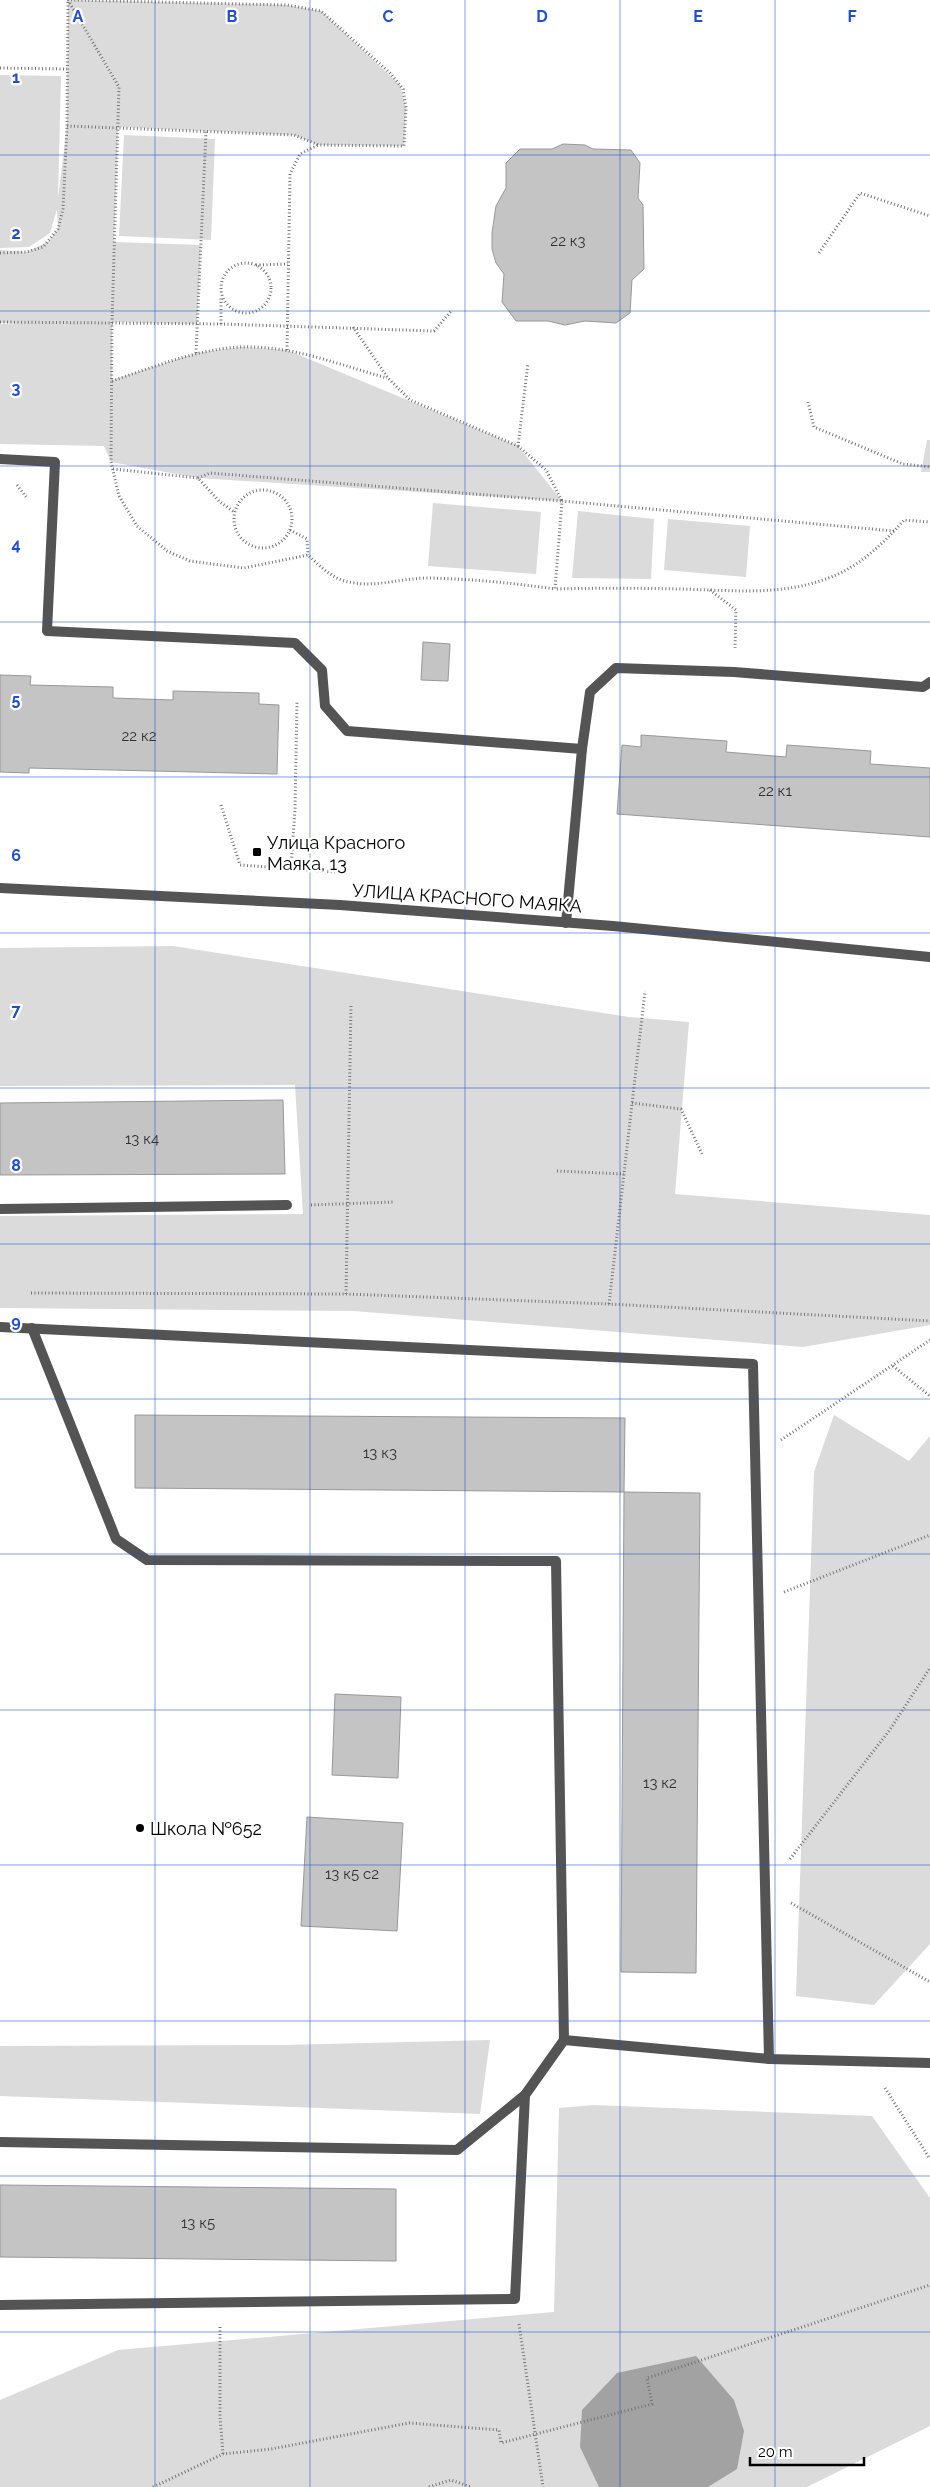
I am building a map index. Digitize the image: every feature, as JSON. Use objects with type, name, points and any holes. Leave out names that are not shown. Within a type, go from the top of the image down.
[{"type":"street","points":[[0,459],[55,462],[47,631],[295,643],[322,670],[325,706],[347,732],[582,749]]},
{"type":"street","points":[[566,923],[582,749],[590,692],[616,668],[734,672],[923,686],[930,682]]},
{"type":"street","name":"УЛИЦА КРАСНОГО МАЯКА","points":[[0,888],[340,905],[566,923],[930,957]]},
{"type":"street","points":[[0,1209],[288,1205]]},
{"type":"street","points":[[0,1327],[753,1364],[769,2059]]},
{"type":"street","points":[[0,2142],[457,2150],[525,2095],[564,2040],[556,1561],[147,1560],[116,1539],[32,1328]]},
{"type":"street","points":[[564,2040],[769,2059],[930,2063]]},
{"type":"street","points":[[0,2304],[515,2299],[525,2095]]},
{"type":"path","points":[[0,254],[27,252],[43,247],[58,229],[63,209],[68,0],[119,87],[112,322],[112,470],[119,496],[137,526],[167,551],[190,561],[244,568],[308,555]]},
{"type":"path","points":[[66,126],[294,135],[319,145],[404,146],[406,108],[403,89],[390,73],[321,11],[287,5],[71,0]]},
{"type":"path","points":[[0,68],[67,69]]},
{"type":"path","points":[[196,353],[206,131]]},
{"type":"path","points":[[287,350],[290,174],[300,154],[319,145]]},
{"type":"path","points":[[819,253],[860,193],[930,216]]},
{"type":"path","points":[[221,324],[221,288],[226,273],[240,264],[288,264]]},
{"type":"path","points":[[221,288],[223,296],[233,310],[241,313],[257,311],[269,299],[271,283],[268,275],[255,265]]},
{"type":"path","points":[[0,322],[221,324],[434,331],[452,310]]},
{"type":"path","points":[[353,327],[388,378],[410,400],[518,446],[546,470],[562,501],[555,589]]},
{"type":"path","points":[[112,381],[196,353],[242,347],[287,350],[388,378]]},
{"type":"path","points":[[518,446],[528,363]]},
{"type":"path","points":[[808,402],[814,427],[903,464],[930,467]]},
{"type":"path","points":[[112,470],[198,478],[210,473],[562,501],[894,531]]},
{"type":"path","points":[[198,478],[219,501],[234,512]]},
{"type":"path","points":[[255,490],[274,491],[282,496],[292,512],[290,530],[279,544],[261,548],[251,546],[242,540],[236,532],[233,522],[234,512],[246,495],[255,490]]},
{"type":"path","points":[[290,530],[306,539],[308,555],[325,571],[347,582],[371,585],[426,578],[510,583],[555,589],[769,591],[797,588],[824,580],[848,569],[879,548],[904,520],[930,522]]},
{"type":"path","points":[[709,590],[736,610],[735,656]]},
{"type":"path","points":[[221,805],[240,865],[335,872]]},
{"type":"path","points":[[609,1304],[644,991]]},
{"type":"path","points":[[346,1294],[351,1004]]},
{"type":"path","points":[[632,1103],[681,1109],[703,1156]]},
{"type":"path","points":[[557,1171],[624,1174]]},
{"type":"path","points":[[288,1205],[393,1202]]},
{"type":"path","points":[[31,1293],[346,1294],[609,1304],[930,1320]]},
{"type":"path","points":[[755,1455],[930,1340]]},
{"type":"path","points":[[893,1366],[930,1396]]},
{"type":"path","points":[[759,1602],[930,1535]]},
{"type":"path","points":[[930,1668],[890,1731],[766,1889],[930,1982]]},
{"type":"path","points":[[868,2062],[930,2160]]},
{"type":"path","points":[[153,2487],[224,2454],[271,2450],[409,2423],[499,2430],[501,2443],[535,2435],[652,2404],[647,2378],[930,2285]]},
{"type":"path","points":[[515,2299],[543,2487]]},
{"type":"path","points":[[220,2302],[220,2417],[224,2454]]},
{"type":"path","points":[[429,2487],[451,2480],[471,2487]]},
{"type":"shaded area","points":[[68,0],[287,5],[321,11],[400,85],[406,108],[404,146],[319,145],[293,135],[118,127],[114,242],[201,245],[197,324],[112,322],[112,380],[196,353],[242,347],[287,350],[518,446],[562,501],[198,478],[111,462],[104,446],[0,444],[0,324],[22,323],[0,323],[0,250],[27,252],[49,241],[58,229],[57,209],[50,233],[29,247],[0,248],[0,75],[61,76],[58,198],[67,126]]},
{"type":"shaded area","points":[[124,135],[215,139],[211,240],[119,236]]},
{"type":"shaded area","points":[[927,440],[930,440],[930,472],[921,472]]},
{"type":"shaded area","points":[[433,503],[541,512],[536,574],[428,566]]},
{"type":"shaded area","points":[[578,511],[654,519],[651,579],[572,578]]},
{"type":"shaded area","points":[[668,519],[750,526],[746,577],[664,570]]},
{"type":"shaded area","points":[[173,946],[629,1017],[689,1022],[675,1194],[930,1215],[930,1325],[803,1347],[354,1311],[0,1308],[0,1216],[303,1214],[295,1085],[0,1086],[0,948]]},
{"type":"shaded area","points":[[834,1415],[909,1461],[930,1436],[930,1944],[874,2005],[796,1996],[814,1472]]},
{"type":"shaded area","points":[[490,2040],[480,2114],[0,2096],[0,2046],[284,2045]]},
{"type":"shaded area","points":[[594,2105],[872,2116],[930,2198],[930,2426],[807,2487],[0,2487],[0,2400],[118,2350],[554,2312],[559,2108]]},
{"type":"shaded area","points":[[696,2356],[734,2400],[744,2431],[737,2469],[708,2487],[599,2487],[580,2447],[582,2410],[617,2373]]},
{"type":"building","points":[[563,144],[585,145],[593,149],[631,150],[640,163],[638,198],[643,205],[644,269],[632,280],[630,313],[616,323],[585,321],[565,325],[548,321],[516,321],[502,302],[504,274],[496,263],[492,249],[492,233],[496,206],[506,188],[506,163],[520,149],[552,149]]},
{"type":"building","points":[[423,642],[450,644],[448,681],[421,680]]},
{"type":"building","points":[[0,675],[31,676],[30,685],[113,687],[113,698],[173,700],[173,691],[259,693],[259,704],[279,705],[277,774],[29,768],[29,773],[0,772]]},
{"type":"building","points":[[641,735],[727,741],[726,752],[786,757],[787,745],[871,751],[870,764],[930,768],[930,837],[617,814],[622,745],[641,747]]},
{"type":"building","points":[[283,1100],[285,1174],[0,1175],[0,1103]]},
{"type":"building","points":[[135,1415],[625,1418],[624,1492],[135,1488]]},
{"type":"building","points":[[624,1492],[700,1493],[696,1973],[621,1972]]},
{"type":"building","points":[[335,1694],[401,1697],[398,1778],[332,1775]]},
{"type":"building","points":[[307,1817],[403,1823],[397,1931],[301,1926]]},
{"type":"building","points":[[0,2185],[396,2189],[396,2261],[0,2257]]},
{"type":"place","name":"Улица Красного Маяка, 13","points":[[257,852]]},
{"type":"place","name":"Школа №652","points":[[140,1828]]}]
